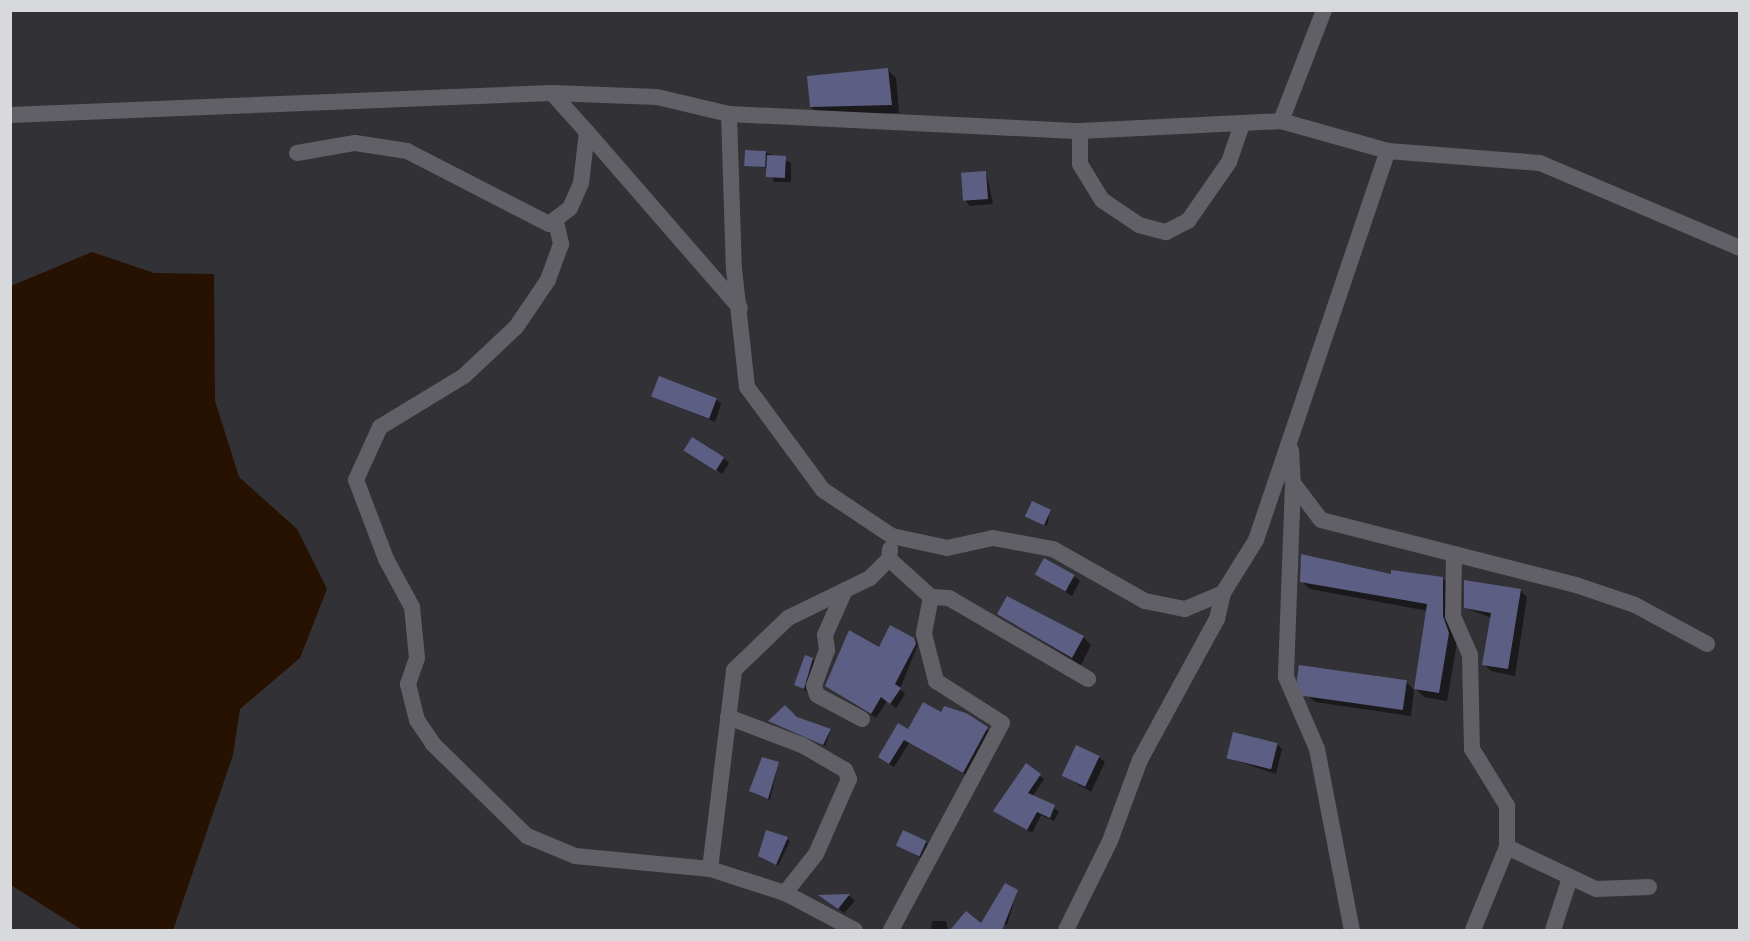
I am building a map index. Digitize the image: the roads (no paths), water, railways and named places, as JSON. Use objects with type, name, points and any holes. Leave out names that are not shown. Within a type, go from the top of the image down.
[{"type":"street","points":[[1281,121],[1324,10]]},
{"type":"street","points":[[552,93],[741,309]]},
{"type":"street","points":[[10,115],[552,93],[657,97],[729,114],[1080,131],[1241,127],[1281,121],[1388,151],[1540,163],[1740,248]]},
{"type":"street","points":[[729,114],[734,268],[741,309],[747,387],[762,413],[823,490],[892,536],[947,548],[993,538],[1053,549],[1145,601],[1185,609],[1223,593]]},
{"type":"street","points":[[1080,131],[1080,164],[1102,200],[1139,225],[1166,232],[1188,222],[1229,162],[1241,127]]},
{"type":"street","points":[[297,153],[355,143],[407,151],[549,224],[556,222],[570,208],[581,183],[586,132]]},
{"type":"street","points":[[1066,930],[1110,841],[1140,760],[1217,619],[1223,593],[1256,540],[1291,449],[1388,151]]},
{"type":"street","points":[[556,222],[561,244],[548,280],[516,327],[464,376],[380,427],[356,480],[386,560],[412,607],[417,658],[408,684],[417,720],[433,744],[527,836],[575,856],[710,869],[785,893],[855,930]]},
{"type":"street","points":[[1291,449],[1293,483],[1285,580],[1286,677],[1317,750],[1352,930]]},
{"type":"street","points":[[1293,483],[1321,520],[1454,554],[1635,605],[1707,644]]},
{"type":"street","points":[[710,869],[734,670],[788,618],[845,590],[889,560],[892,536]]},
{"type":"street","points":[[1454,554],[1453,616],[1470,655],[1472,749],[1508,806],[1507,847],[1473,930]]},
{"type":"street","points":[[889,560],[931,597],[949,598],[1088,679]]},
{"type":"street","points":[[845,590],[825,635],[827,650],[814,686],[817,695],[862,719]]},
{"type":"street","points":[[891,930],[1002,723],[936,681],[924,634],[931,597]]},
{"type":"street","points":[[728,717],[802,745],[845,770],[849,779],[816,854],[785,893]]},
{"type":"street","points":[[1507,847],[1596,889],[1649,887]]},
{"type":"street","points":[[1552,930],[1570,878]]}]
